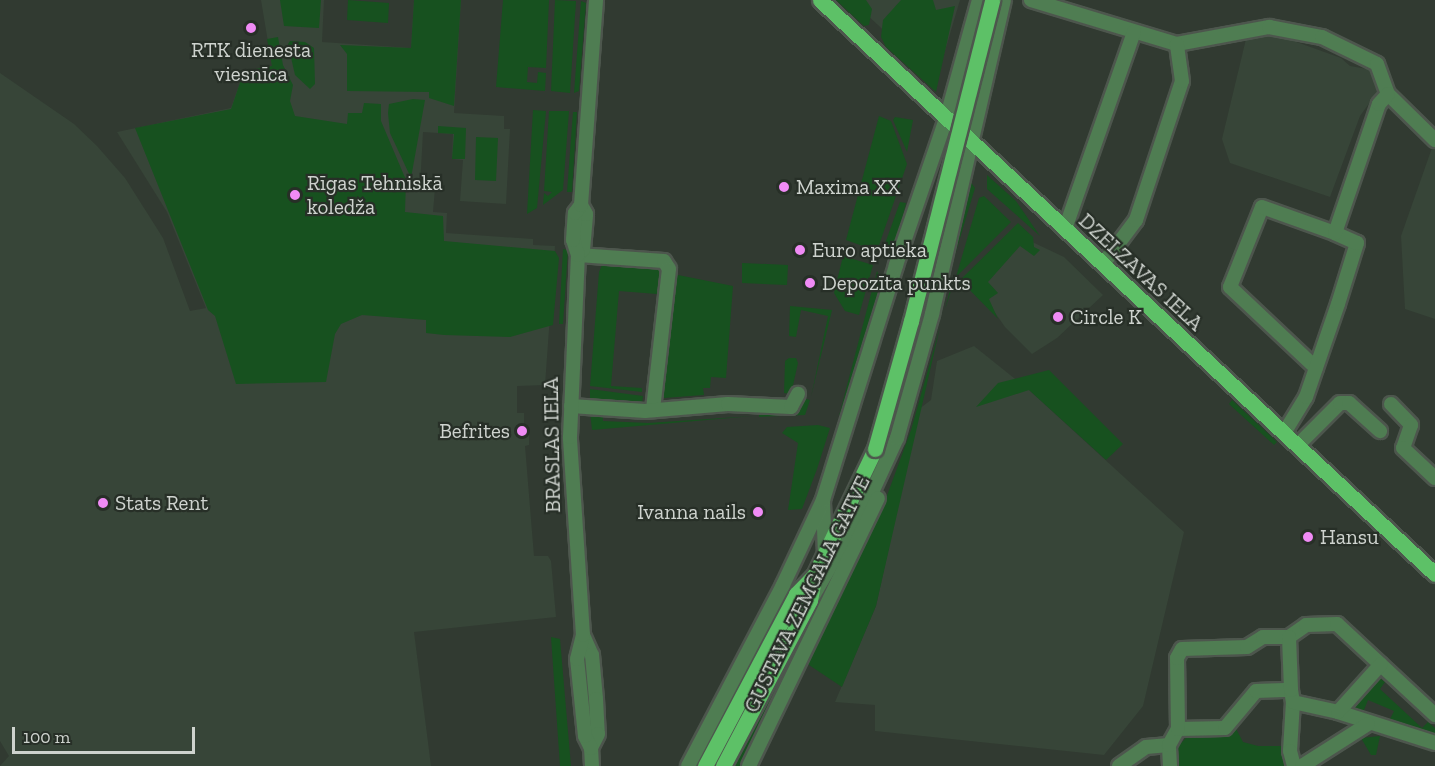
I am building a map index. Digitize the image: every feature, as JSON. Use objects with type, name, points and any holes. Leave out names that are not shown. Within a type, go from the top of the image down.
[{"type":"main road","name":"DZELZAVAS IELA","points":[[820,0],[947,116],[1102,264],[1435,574]]},
{"type":"main road","name":"GUSTAVA ZEMGALA GATVE","points":[[723,766],[810,600],[815,574],[874,449],[911,321],[992,0]]},
{"type":"main road","name":"GUSTAVA ZEMGALA GATVE","points":[[705,766],[796,594],[815,574]]},
{"type":"street","name":"BRASLAS IELA","points":[[592,766],[591,748],[585,736],[577,658],[583,635],[571,406],[578,255],[573,240],[575,213],[581,205],[596,0]]},
{"type":"street","name":"GUSTAVA ZEMGALA GATVE","points":[[688,766],[783,585],[822,500],[947,116],[979,0]]},
{"type":"street","name":"GUSTAVA ZEMGALA GATVE","points":[[748,766],[861,538],[892,463],[932,314],[1004,0]]},
{"type":"street","points":[[1030,0],[1177,44],[1255,28],[1295,30],[1322,37],[1377,64],[1388,94],[1435,140]]},
{"type":"street","points":[[1065,229],[1134,32]]},
{"type":"street","points":[[1102,264],[1136,220],[1182,81],[1177,44]]},
{"type":"street","points":[[1335,233],[1379,104],[1388,94]]},
{"type":"street","points":[[1284,433],[1306,397],[1316,368],[1357,243],[1262,207],[1230,287],[1316,368]]},
{"type":"street","points":[[914,217],[933,208],[952,221]]},
{"type":"street","points":[[578,255],[664,261],[667,266],[653,411]]},
{"type":"street","points":[[571,406],[653,411],[728,404],[791,407],[798,394]]},
{"type":"street","points":[[1298,446],[1341,403],[1349,403],[1380,431]]},
{"type":"street","points":[[1390,404],[1411,424],[1403,448],[1435,478]]},
{"type":"street","name":"GUSTAVA ZEMGALA GATVE","points":[[810,600],[867,503],[897,438]]},
{"type":"street","name":"GUSTAVA ZEMGALA GATVE","points":[[822,500],[825,554]]},
{"type":"street","points":[[1170,766],[1169,745],[1178,729],[1177,658],[1182,649],[1247,647],[1263,637],[1289,637],[1306,625],[1337,624],[1435,715]]},
{"type":"street","points":[[1289,637],[1292,696],[1290,751],[1294,766]]},
{"type":"street","points":[[1338,712],[1381,664]]},
{"type":"street","points":[[1178,729],[1225,728],[1256,691],[1292,696],[1368,724],[1435,743]]},
{"type":"street","points":[[1302,766],[1368,724]]},
{"type":"street","points":[[1119,766],[1146,747],[1169,745]]},
{"type":"shaded area","points":[[261,0],[324,0],[322,42],[411,48],[414,0],[461,0],[454,113],[504,116],[504,129],[510,129],[506,204],[460,201],[463,160],[452,159],[453,134],[423,132],[420,187],[435,188],[433,212],[447,213],[446,233],[533,239],[533,245],[555,246],[545,385],[517,386],[517,413],[524,413],[524,434],[529,434],[529,445],[525,446],[534,556],[548,556],[551,561],[556,617],[414,632],[431,766],[0,766],[9,756],[0,741],[0,73],[74,124],[97,146],[125,178],[163,238],[190,311],[206,308],[167,212],[117,132],[231,108],[244,71],[272,66]]},
{"type":"shaded area","points":[[851,0],[960,0],[942,61],[933,76]]},
{"type":"shaded area","points":[[1261,34],[1291,40],[1341,58],[1350,66],[1373,70],[1379,80],[1378,91],[1360,116],[1330,197],[1230,163],[1222,139],[1246,39]]},
{"type":"shaded area","points":[[1433,145],[1435,146],[1435,319],[1405,309],[1401,236]]},
{"type":"shaded area","name":"Circle K","points":[[1026,239],[1064,257],[1103,295],[1057,338],[1032,354],[1005,327],[977,287]]},
{"type":"shaded area","points":[[974,346],[1029,390],[1184,532],[1143,706],[1104,755],[875,731],[875,705],[835,702],[876,606],[919,409],[931,400],[937,361]]},
{"type":"green space","points":[[280,0],[321,0],[319,28],[284,26]]},
{"type":"green space","points":[[348,0],[389,3],[388,23],[347,20]]},
{"type":"green space","points":[[414,0],[461,0],[454,106],[429,98],[429,92],[347,91],[347,54],[340,45],[411,48]]},
{"type":"green space","points":[[503,0],[549,0],[546,68],[528,67],[527,82],[537,83],[538,72],[546,73],[545,91],[496,87]]},
{"type":"green space","points":[[555,0],[576,1],[570,93],[551,91]]},
{"type":"green space","points":[[836,0],[866,0],[872,9],[869,25],[864,26]]},
{"type":"green space","points":[[901,0],[933,0],[936,10],[955,6],[936,92],[886,47],[881,37],[883,20]]},
{"type":"green space","points":[[581,1],[586,3],[579,91],[574,93]]},
{"type":"green space","name":"Rīgas Tehniskā koledža","points":[[278,37],[283,65],[293,85],[290,101],[295,116],[347,124],[348,113],[362,113],[364,103],[381,104],[381,121],[406,180],[405,212],[443,216],[444,241],[555,251],[559,258],[553,325],[510,337],[444,335],[426,333],[426,320],[362,315],[341,324],[335,334],[326,382],[236,384],[215,316],[208,310],[135,128],[231,109],[244,71],[272,66],[267,39]]},
{"type":"green space","points":[[290,41],[305,42],[314,48],[315,84],[310,89],[295,75],[288,44]]},
{"type":"green space","points":[[413,99],[425,100],[411,178],[390,133],[388,113],[389,104]]},
{"type":"green space","points":[[533,110],[546,111],[537,208],[527,214]]},
{"type":"green space","points":[[549,111],[569,111],[563,190],[543,205],[544,193],[548,196],[552,192],[544,191]]},
{"type":"green space","points":[[573,112],[577,112],[572,192],[567,192]]},
{"type":"green space","points":[[879,116],[891,121],[907,164],[877,251],[846,240]]},
{"type":"green space","points":[[895,117],[913,120],[907,152],[893,120]]},
{"type":"green space","points":[[438,126],[466,128],[465,159],[452,159],[454,134],[438,133]]},
{"type":"green space","points":[[476,137],[498,138],[496,181],[475,180]]},
{"type":"green space","points":[[987,175],[1016,201],[1040,236],[987,189]]},
{"type":"green space","points":[[970,181],[975,188],[951,268],[966,182]]},
{"type":"green space","points":[[984,196],[1011,222],[956,277],[979,198]]},
{"type":"green space","points":[[900,202],[906,203],[896,245],[882,252]]},
{"type":"green space","points":[[1018,223],[1033,237],[1034,247],[1040,250],[1034,256],[1020,246],[988,282],[998,293],[989,299],[998,319],[962,282],[951,291],[945,309],[950,290]]},
{"type":"green space","points":[[563,249],[568,250],[563,324],[559,324]]},
{"type":"green space","points":[[843,256],[873,265],[859,315],[845,311],[834,293]]},
{"type":"green space","points":[[604,260],[661,265],[657,294],[619,291],[611,386],[642,388],[642,392],[590,386],[599,272]]},
{"type":"green space","points":[[742,263],[788,265],[787,285],[742,283]]},
{"type":"green space","points":[[877,271],[882,281],[845,409],[839,416]]},
{"type":"green space","points":[[673,274],[733,286],[726,378],[711,377],[710,388],[703,388],[704,395],[664,398],[659,393]]},
{"type":"green space","points":[[790,306],[832,310],[811,397],[828,316],[801,310],[796,337],[789,336]]},
{"type":"green space","points":[[940,327],[876,606],[842,687],[806,663],[881,512],[911,430]]},
{"type":"green space","points":[[789,358],[796,358],[798,363],[791,394],[784,393],[785,361]]},
{"type":"green space","points":[[1049,370],[1123,444],[1106,460],[1029,390],[976,407],[998,383]]},
{"type":"green space","points":[[590,389],[643,396],[642,403],[590,399]]},
{"type":"green space","points":[[801,398],[810,400],[805,415],[759,417],[759,413],[797,412]]},
{"type":"green space","points":[[1232,400],[1277,442],[1274,445],[1229,404]]},
{"type":"green space","points":[[590,412],[603,413],[603,421],[648,423],[753,416],[592,430]]},
{"type":"green space","points":[[818,425],[830,428],[817,469],[802,509],[788,510],[798,443],[782,433],[787,427]]},
{"type":"green space","points":[[846,545],[742,766],[734,766]]},
{"type":"green space","points":[[551,637],[560,639],[571,766],[560,766]]},
{"type":"green space","points":[[1379,678],[1385,682],[1380,689],[1422,728],[1428,722],[1435,728],[1435,738],[1388,723],[1394,711],[1368,700],[1362,715],[1351,710],[1350,706]]},
{"type":"green space","points":[[1234,725],[1243,742],[1258,746],[1285,746],[1289,766],[1177,766],[1176,748],[1191,733]]},
{"type":"green space","points":[[1380,736],[1376,755],[1371,755],[1361,738]]},
{"type":"place","name":"RTK dienesta viesnīca","points":[[251,28]]},
{"type":"place","name":"Maxima XX","points":[[784,187]]},
{"type":"place","name":"Rīgas Tehniskā koledža","points":[[295,195]]},
{"type":"place","name":"Euro aptieka","points":[[800,250]]},
{"type":"place","name":"Depozīta punkts","points":[[810,283]]},
{"type":"place","name":"Circle K","points":[[1058,317]]},
{"type":"place","name":"Befrites","points":[[522,431]]},
{"type":"place","name":"Stats Rent","points":[[103,503]]},
{"type":"place","name":"Ivanna nails","points":[[758,512]]},
{"type":"place","name":"Hansu","points":[[1308,537]]}]
